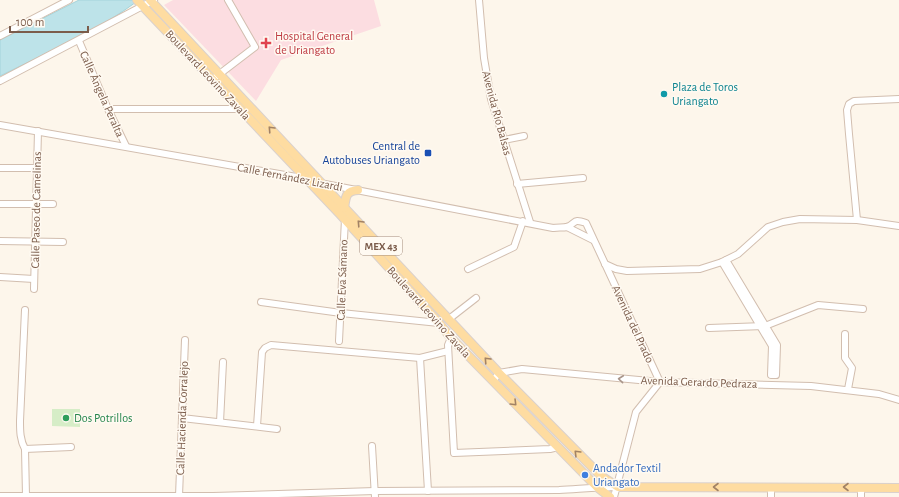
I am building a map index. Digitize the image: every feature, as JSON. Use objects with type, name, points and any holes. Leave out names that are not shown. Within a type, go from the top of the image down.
[{"type":"main road","name":"Boulevard Leovino Zavala","points":[[152,1],[216,76],[240,109],[306,179],[343,213],[449,319],[499,373],[601,476],[618,487]]},
{"type":"main road","name":"Boulevard Leovino Zavala","points":[[140,3],[216,76],[323,183],[343,213],[451,338],[597,487],[610,497]]},
{"type":"main road","points":[[343,213],[344,202],[348,193],[352,190],[358,190]]},
{"type":"main road","points":[[550,439],[557,432]]},
{"type":"main road","points":[[618,487],[899,488]]},
{"type":"street","points":[[0,36],[68,0]]},
{"type":"street","points":[[216,76],[255,46],[228,0]]},
{"type":"street","name":"Avenida Río Balsas","points":[[479,0],[484,58],[491,99],[517,184],[526,222]]},
{"type":"street","points":[[0,81],[79,41],[140,3],[152,1]]},
{"type":"street","name":"Calle Ángela Peralta","points":[[79,41],[108,110],[126,146]]},
{"type":"street","points":[[857,220],[847,110],[849,104],[854,101],[899,99]]},
{"type":"street","points":[[108,110],[240,109]]},
{"type":"street","name":"Calle Fernández Lizardi","points":[[0,125],[126,146],[306,179],[553,228],[567,227]]},
{"type":"street","name":"Calle Paseo de Camelinas","points":[[34,289],[38,132]]},
{"type":"street","points":[[504,140],[524,136]]},
{"type":"street","points":[[0,168],[37,168]]},
{"type":"street","points":[[517,184],[583,178]]},
{"type":"street","points":[[0,204],[53,204]]},
{"type":"street","name":"Calle Eva Sámano","points":[[339,341],[343,213]]},
{"type":"street","points":[[605,264],[616,269],[627,271],[700,269],[724,261],[738,254],[768,227],[783,222],[800,219],[857,220],[899,226]]},
{"type":"street","name":"Avenida del Prado","points":[[567,227],[578,220],[586,222],[593,240],[660,382]]},
{"type":"street","points":[[468,269],[514,248],[526,222]]},
{"type":"street","points":[[567,227],[593,240]]},
{"type":"street","points":[[0,240],[63,242]]},
{"type":"street","points":[[724,261],[772,346],[771,375],[776,375],[777,345],[762,326]]},
{"type":"street","points":[[0,278],[34,279]]},
{"type":"street","points":[[449,319],[476,298]]},
{"type":"street","points":[[261,302],[341,313],[439,323]]},
{"type":"street","points":[[709,328],[762,326],[818,305],[863,309]]},
{"type":"street","points":[[25,310],[20,433],[25,449],[26,496]]},
{"type":"street","points":[[845,334],[845,358],[852,368],[848,390]]},
{"type":"street","points":[[451,338],[448,345],[448,351],[454,453],[550,449],[558,447]]},
{"type":"street","name":"Calle Hacienda Corralejo","points":[[179,496],[185,340]]},
{"type":"street","points":[[257,426],[262,352],[265,348],[271,346],[420,358],[448,351]]},
{"type":"street","points":[[420,358],[428,490]]},
{"type":"street","points":[[220,422],[223,362]]},
{"type":"street","name":"Avenida Gerardo Pedraza","points":[[499,373],[522,369],[660,382],[811,386],[879,394],[899,400]]},
{"type":"street","points":[[492,381],[499,373]]},
{"type":"street","points":[[614,497],[618,487],[636,412],[660,382]]},
{"type":"street","points":[[182,418],[277,429]]},
{"type":"street","points":[[372,446],[375,494]]},
{"type":"street","points":[[25,449],[71,447]]},
{"type":"street","points":[[0,496],[375,494],[428,490],[559,490],[618,487]]},
{"type":"street","points":[[771,487],[771,497]]},
{"type":"street","points":[[860,487],[861,497]]},
{"type":"street","points":[[559,490],[559,497]]},
{"type":"shaded area","name":"Hospital General de Uriangato","points":[[173,0],[374,0],[381,26],[281,60],[256,101],[164,5]]},
{"type":"green space","name":"Dos Potrillos","points":[[52,409],[80,409],[80,427],[52,426]]},
{"type":"water","points":[[79,0],[139,0],[89,32],[0,76],[0,40]]},
{"type":"place","name":"Hospital General de Uriangato","points":[[266,43]]},
{"type":"place","name":"Plaza de Toros Uriangato","points":[[664,94]]},
{"type":"place","name":"Central de Autobuses Uriangato","points":[[428,153]]},
{"type":"place","name":"Dos Potrillos","points":[[66,418]]},
{"type":"place","name":"Andador Textil Uriangato","points":[[585,475]]}]
